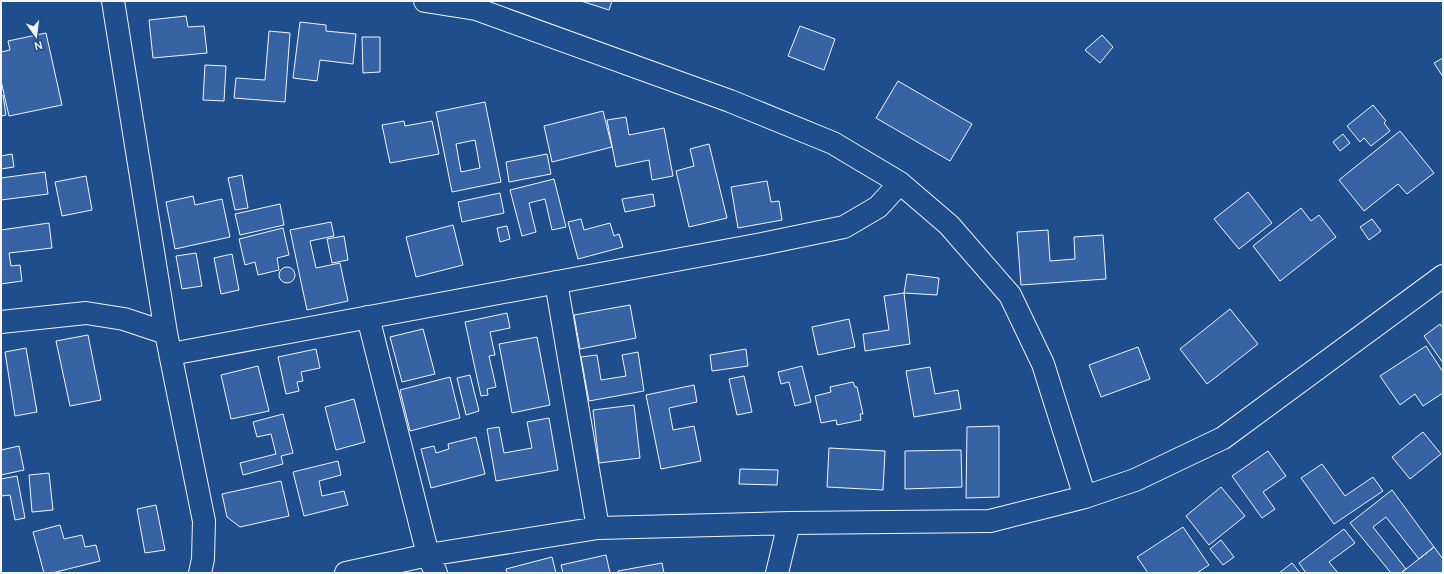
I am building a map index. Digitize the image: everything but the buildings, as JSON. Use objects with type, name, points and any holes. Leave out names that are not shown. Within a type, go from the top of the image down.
[{"type":"street","points":[[113,1],[169,344],[204,521],[203,559],[200,573]]},
{"type":"street","points":[[425,1],[476,9],[730,101],[833,143],[900,183],[949,224],[1010,295],[1043,364],[1085,497]]},
{"type":"street","points":[[1,322],[86,313],[124,319],[169,344],[368,317],[762,244],[844,227],[878,207],[900,183]]},
{"type":"street","points":[[346,573],[432,564],[598,528],[789,523],[990,521],[1085,497],[1135,480],[1223,438],[1443,276]]},
{"type":"street","points":[[556,282],[598,528]]},
{"type":"street","points":[[368,317],[432,564]]},
{"type":"street","points":[[778,573],[789,523]]}]
